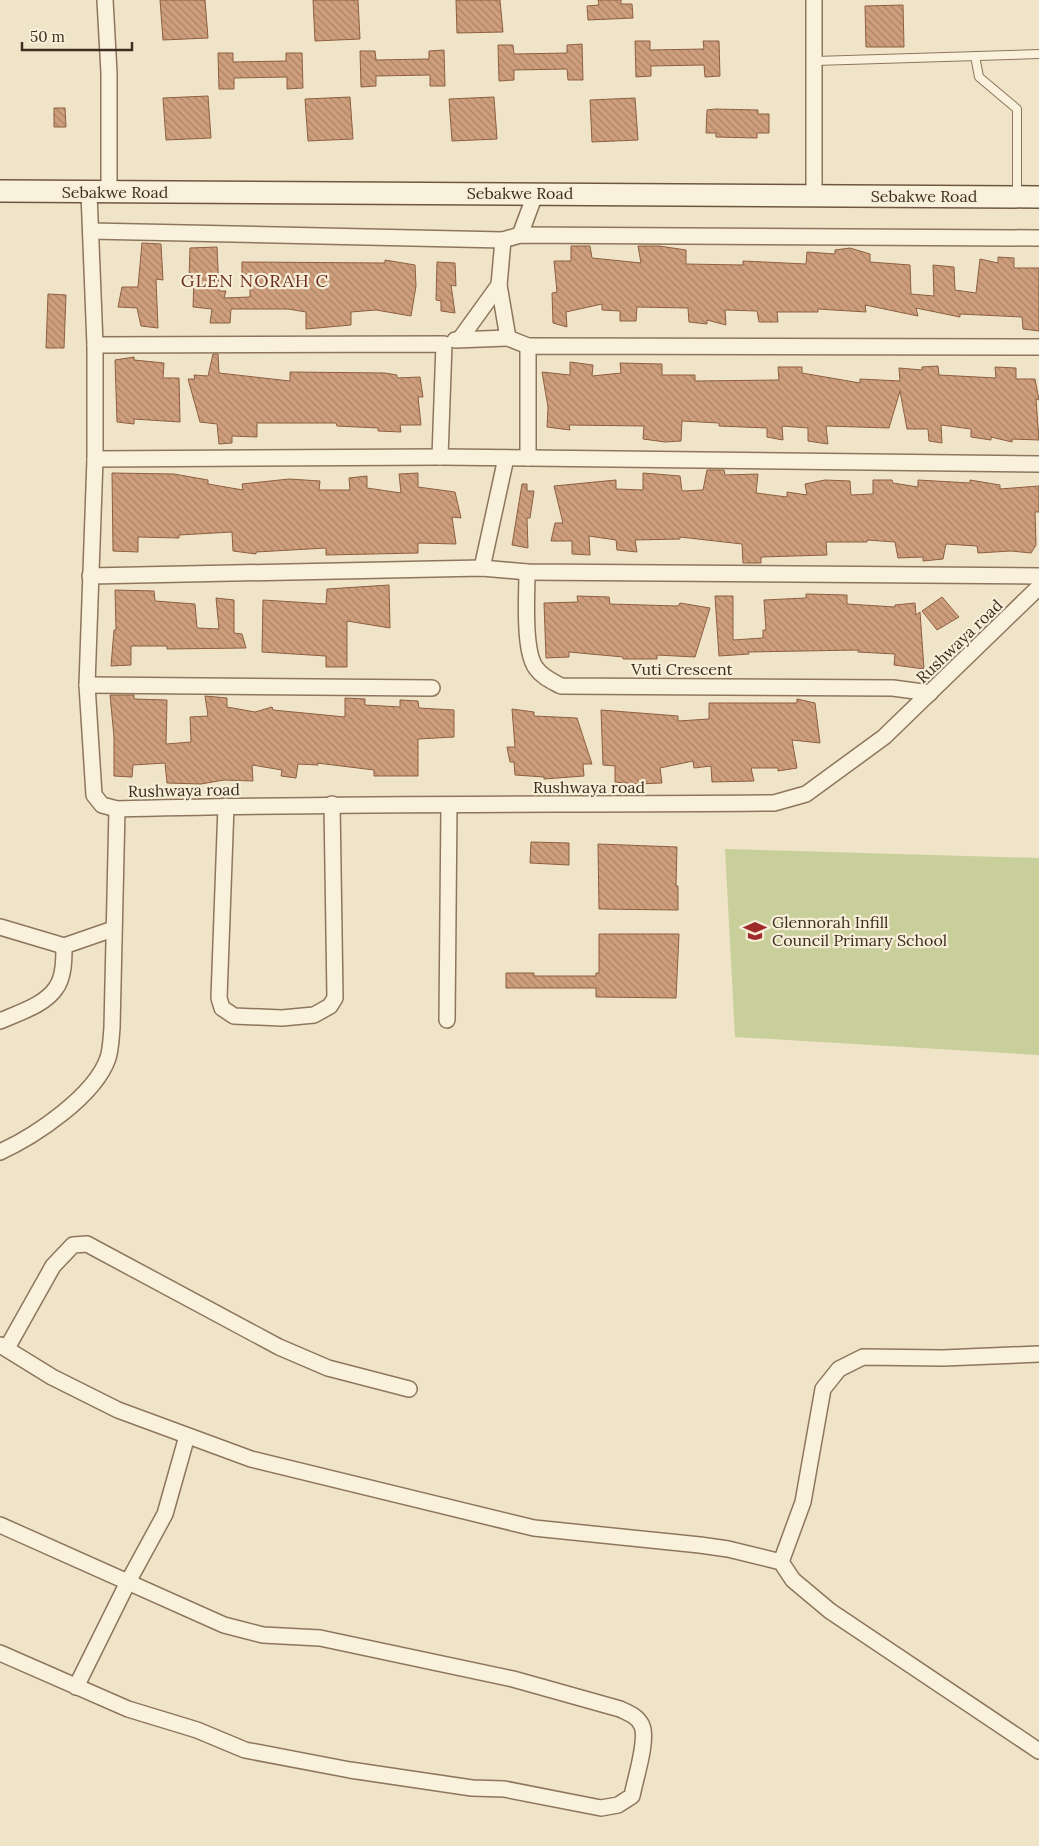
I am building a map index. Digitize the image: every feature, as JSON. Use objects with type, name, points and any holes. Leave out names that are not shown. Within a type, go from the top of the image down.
[{"type":"street","name":"Rushwaya road","points":[[105,0],[109,73],[98,193],[91,231],[95,345],[95,459],[87,685],[94,796],[102,805],[117,809],[332,804],[449,806],[774,803],[791,800],[806,794],[884,737],[1039,588]]},
{"type":"street","points":[[814,0],[814,196]]},
{"type":"street","name":"Sebakwe Road","points":[[0,190],[98,193],[536,192],[814,196],[1039,196]]},
{"type":"street","points":[[520,235],[536,192]]},
{"type":"street","points":[[91,231],[503,240],[520,235],[1039,238]]},
{"type":"street","points":[[503,240],[499,285],[508,338]]},
{"type":"street","points":[[460,339],[499,285]]},
{"type":"street","points":[[95,345],[444,344],[460,339],[508,338],[528,346],[1039,347]]},
{"type":"street","points":[[440,457],[444,344]]},
{"type":"street","points":[[528,346],[528,458]]},
{"type":"street","points":[[95,459],[440,457],[1039,464]]},
{"type":"street","points":[[482,568],[506,458]]},
{"type":"street","points":[[90,576],[482,568],[527,572],[1039,576]]},
{"type":"street","name":"Vuti Crescent","points":[[527,572],[527,637],[534,667],[545,678],[561,686],[893,688],[930,693]]},
{"type":"street","points":[[87,685],[432,688]]},
{"type":"street","points":[[226,806],[219,998],[222,1008],[234,1016],[282,1018],[314,1015],[330,1006],[335,998],[332,804]]},
{"type":"street","points":[[447,1020],[449,806]]},
{"type":"street","points":[[0,1152],[22,1142],[63,1114],[98,1077],[108,1060],[112,1028],[117,809]]},
{"type":"street","points":[[0,928],[64,946],[113,929]]},
{"type":"street","points":[[0,1021],[35,1006],[56,988],[63,967],[64,946]]},
{"type":"street","points":[[409,1389],[328,1368],[279,1347],[87,1244],[73,1245],[52,1266],[4,1346],[52,1377],[118,1410],[251,1459],[534,1528],[700,1545],[781,1562],[793,1580],[830,1611],[1039,1750]]},
{"type":"street","points":[[781,1562],[803,1502],[823,1389],[839,1369],[863,1357],[942,1358],[1039,1354]]},
{"type":"street","points":[[76,1687],[128,1582],[165,1514],[187,1436]]},
{"type":"street","points":[[0,1525],[224,1624],[263,1634],[320,1638],[513,1679],[620,1709],[635,1716],[642,1726],[643,1740],[632,1796],[618,1805],[601,1808],[504,1789],[472,1788],[321,1765],[245,1750],[197,1730],[128,1709],[0,1654]]},
{"type":"lane","points":[[815,61],[1039,54]]},
{"type":"lane","points":[[975,56],[979,77],[1017,109],[1017,196]]},
{"type":"green space","points":[[725,849],[1039,858],[1039,1055],[735,1037]]},
{"type":"building","points":[[160,0],[205,0],[208,38],[163,40]]},
{"type":"building","points":[[313,0],[358,0],[360,39],[315,41]]},
{"type":"building","points":[[456,0],[500,0],[503,32],[457,33]]},
{"type":"building","points":[[598,0],[621,0],[621,4],[632,4],[633,18],[588,20],[587,6],[599,5]]},
{"type":"building","points":[[903,5],[904,47],[866,47],[865,6]]},
{"type":"building","points":[[635,41],[650,41],[650,50],[704,49],[703,41],[719,41],[720,76],[705,77],[704,65],[651,66],[651,76],[636,77]]},
{"type":"building","points":[[582,44],[583,80],[568,80],[567,69],[514,70],[514,80],[499,81],[498,45],[513,45],[514,54],[567,53],[567,45]]},
{"type":"building","points":[[444,50],[445,86],[430,86],[430,75],[376,76],[376,86],[361,87],[360,51],[375,51],[376,60],[429,59],[429,51]]},
{"type":"building","points":[[218,53],[233,53],[233,62],[286,61],[286,53],[302,53],[303,88],[287,89],[287,77],[234,78],[234,89],[219,89]]},
{"type":"building","points":[[208,96],[211,138],[166,140],[163,98]]},
{"type":"building","points":[[350,97],[353,139],[308,141],[305,99]]},
{"type":"building","points":[[494,97],[497,139],[452,141],[449,99]]},
{"type":"building","points":[[635,98],[638,140],[592,142],[590,100]]},
{"type":"building","points":[[54,108],[65,108],[66,127],[54,127]]},
{"type":"building","points":[[707,110],[758,110],[758,114],[769,114],[769,133],[757,133],[757,138],[716,137],[716,133],[706,133]]},
{"type":"building","points":[[142,243],[161,244],[163,280],[156,279],[158,328],[141,326],[137,308],[118,307],[122,287],[138,287]]},
{"type":"building","points":[[571,246],[590,246],[592,258],[641,263],[638,246],[659,246],[686,250],[686,264],[743,265],[743,261],[806,264],[807,252],[835,254],[835,250],[850,248],[870,254],[870,262],[910,265],[911,294],[934,296],[933,265],[954,267],[955,290],[976,293],[980,259],[998,263],[998,257],[1014,258],[1014,268],[1039,268],[1039,331],[1023,329],[1022,317],[960,314],[960,317],[916,308],[918,316],[865,305],[866,312],[818,309],[818,312],[777,312],[778,322],[759,322],[757,311],[725,310],[726,325],[707,320],[707,324],[689,322],[688,308],[637,307],[636,321],[620,321],[620,311],[602,310],[602,304],[566,312],[567,327],[553,323],[552,293],[557,292],[554,261],[571,261]]},
{"type":"building","points":[[217,247],[219,291],[226,291],[224,298],[250,297],[250,274],[242,274],[242,262],[385,263],[385,260],[415,265],[416,286],[411,316],[376,310],[351,312],[351,325],[306,329],[306,312],[288,309],[231,309],[230,323],[210,323],[212,309],[193,307],[194,279],[189,279],[190,248]]},
{"type":"building","points":[[437,262],[455,263],[456,286],[451,285],[455,313],[441,311],[441,301],[436,300]]},
{"type":"building","points":[[48,294],[66,295],[64,348],[46,348]]},
{"type":"building","points":[[213,354],[218,354],[219,373],[290,381],[290,372],[385,373],[397,375],[397,378],[420,377],[423,397],[418,397],[421,425],[400,425],[401,432],[378,431],[378,428],[337,426],[336,423],[257,423],[257,437],[232,436],[232,443],[219,444],[217,424],[200,422],[188,379],[195,379],[194,375],[208,376]]},
{"type":"building","points":[[134,357],[134,360],[164,363],[163,378],[179,378],[180,422],[134,419],[134,424],[117,422],[115,360]]},
{"type":"building","points":[[570,362],[593,365],[592,376],[621,373],[620,363],[662,364],[662,375],[695,375],[695,381],[779,380],[778,367],[802,367],[802,373],[860,383],[860,379],[900,381],[899,368],[922,370],[922,367],[938,366],[939,375],[996,378],[995,367],[1016,368],[1016,379],[1035,379],[1039,400],[1036,399],[1039,440],[1012,439],[1012,442],[991,437],[991,440],[971,437],[971,429],[941,425],[942,443],[929,441],[928,429],[907,429],[900,391],[889,428],[826,426],[828,444],[808,441],[808,428],[782,426],[783,440],[767,437],[767,428],[719,426],[719,423],[682,421],[681,441],[665,442],[643,439],[644,426],[569,425],[570,430],[547,427],[548,407],[542,372],[570,375]]},
{"type":"building","points":[[707,470],[724,470],[725,475],[758,474],[756,493],[787,497],[787,492],[807,495],[805,484],[825,480],[850,481],[851,495],[873,494],[873,480],[892,480],[893,483],[918,487],[918,480],[970,483],[970,480],[1000,485],[1000,489],[1039,486],[1039,512],[1035,512],[1036,545],[1031,553],[1011,551],[978,553],[977,546],[946,544],[943,559],[923,561],[923,557],[898,558],[895,542],[867,540],[867,542],[826,542],[827,555],[761,557],[761,563],[743,563],[742,544],[680,537],[680,539],[635,540],[637,552],[617,550],[616,540],[589,536],[590,555],[572,554],[572,541],[551,541],[555,523],[563,523],[554,486],[616,480],[616,489],[643,490],[643,473],[680,476],[682,491],[703,490]]},
{"type":"building","points":[[112,473],[174,474],[208,480],[208,484],[243,490],[242,484],[289,479],[320,481],[319,490],[350,490],[349,478],[367,476],[367,488],[401,493],[399,474],[418,473],[418,487],[455,492],[461,518],[452,517],[456,544],[418,543],[418,553],[326,555],[326,548],[256,552],[256,554],[233,551],[232,532],[179,535],[179,538],[138,537],[138,552],[113,551]]},
{"type":"building","points":[[522,484],[527,484],[527,491],[534,491],[530,518],[527,518],[528,548],[512,545]]},
{"type":"building","points":[[389,585],[390,628],[347,621],[347,667],[326,667],[326,656],[262,652],[263,600],[326,604],[327,589]]},
{"type":"building","points":[[115,590],[154,591],[155,601],[195,604],[197,628],[219,629],[216,598],[234,600],[234,633],[242,634],[246,648],[167,649],[167,646],[131,646],[131,665],[111,666],[114,630],[116,630]]},
{"type":"building","points":[[806,594],[847,595],[847,604],[895,607],[895,605],[915,603],[916,615],[920,612],[924,669],[894,665],[895,654],[858,652],[858,650],[748,652],[749,654],[719,656],[715,596],[733,596],[733,640],[763,638],[763,630],[766,630],[764,600],[806,598]]},
{"type":"building","points":[[577,596],[609,597],[610,604],[678,606],[680,603],[710,608],[695,657],[657,655],[657,659],[623,659],[623,657],[569,652],[569,657],[546,658],[544,603],[578,602]]},
{"type":"building","points":[[942,597],[959,617],[937,630],[922,611]]},
{"type":"building","points":[[110,695],[134,695],[134,699],[167,700],[166,744],[191,742],[190,717],[208,716],[205,696],[227,698],[227,707],[255,712],[272,707],[273,710],[345,717],[345,698],[365,699],[365,705],[400,707],[400,700],[418,701],[419,708],[454,710],[454,737],[418,739],[418,776],[374,776],[374,770],[317,763],[318,765],[298,764],[296,778],[281,776],[282,770],[252,765],[253,781],[224,780],[201,784],[167,783],[165,763],[133,765],[132,777],[114,776],[114,737]]},
{"type":"building","points":[[797,699],[815,703],[820,743],[792,740],[797,768],[778,771],[778,768],[751,768],[754,781],[712,782],[711,766],[694,768],[693,761],[660,768],[662,783],[637,784],[615,782],[615,766],[603,765],[601,710],[678,716],[678,721],[709,719],[709,703],[797,703]]},
{"type":"building","points":[[512,709],[534,712],[534,716],[577,718],[592,764],[583,764],[584,776],[544,779],[544,777],[515,775],[514,762],[510,762],[507,747],[515,747]]},
{"type":"building","points":[[531,842],[569,843],[569,865],[530,863]]},
{"type":"building","points":[[598,844],[677,847],[676,886],[678,886],[678,910],[599,909]]},
{"type":"building","points":[[599,934],[679,934],[676,998],[596,997],[596,988],[506,988],[506,973],[534,973],[534,976],[596,976],[596,973],[599,973]]},
{"type":"place","name":"Glennorah Infill Council Primary School","points":[[755,931]]},
{"type":"district","name":"GLEN NORAH C","points":[[255,281]]}]
